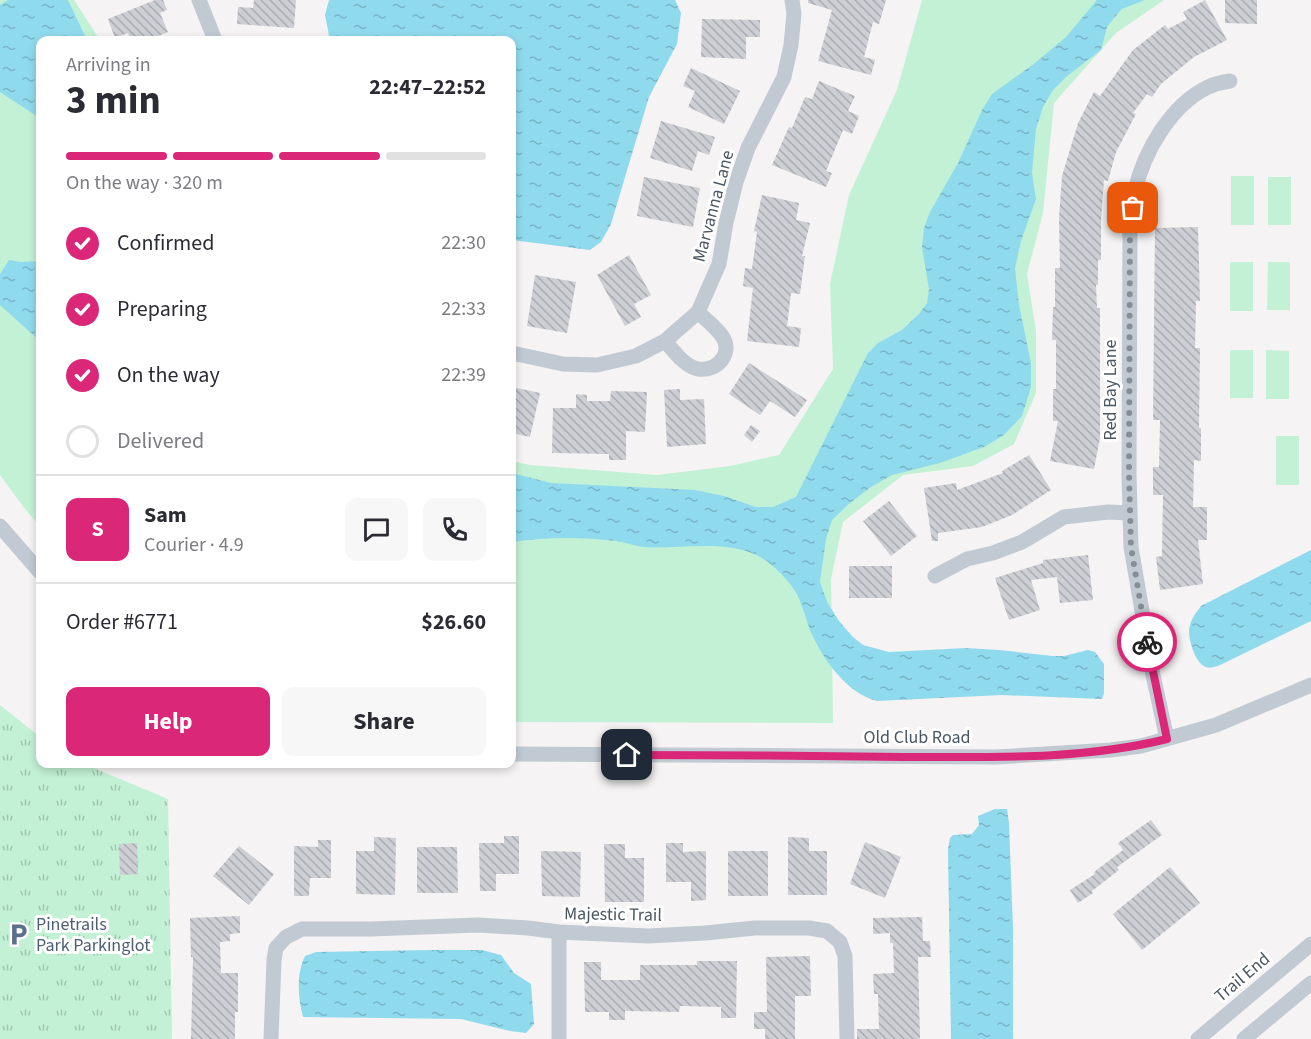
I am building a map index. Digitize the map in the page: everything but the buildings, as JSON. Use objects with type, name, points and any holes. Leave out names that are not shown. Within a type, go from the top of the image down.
[{"type":"street","points":[[199,0],[213,36]]},
{"type":"street","name":"Marvanna Lane","points":[[516,353],[563,364],[597,365],[636,356],[665,341],[698,312],[719,264],[736,182],[748,148],[784,77],[791,45],[794,14],[792,0]]},
{"type":"street","name":"Red Bay Lane","points":[[1167,739],[1135,581],[1131,547],[1130,227],[1135,190],[1147,157],[1160,134],[1176,112],[1192,97],[1209,86],[1230,81]]},
{"type":"street","points":[[665,341],[686,363],[698,369],[711,369],[720,363],[725,355],[726,346],[723,336],[698,312]]},
{"type":"street","points":[[935,576],[967,559],[993,553],[1022,542],[1064,517],[1108,512],[1130,513]]},
{"type":"street","points":[[0,526],[36,567]]},
{"type":"street","name":"Old Club Road","points":[[516,754],[996,758],[1110,750],[1167,739],[1216,725],[1311,685]]},
{"type":"street","name":"Majestic Trail","points":[[271,1039],[274,960],[276,948],[286,937],[302,929],[478,925],[648,936],[755,928],[808,928],[827,931],[840,942],[845,956],[847,1039]]},
{"type":"street","points":[[559,1039],[560,932]]},
{"type":"street","name":"Trail End","points":[[1198,1039],[1311,944]]},
{"type":"street","points":[[1245,1039],[1311,983]]},
{"type":"green space","points":[[0,0],[74,0],[97,36],[36,36],[36,521],[0,475]]},
{"type":"green space","points":[[922,0],[1164,0],[1116,33],[1054,103],[1043,213],[1027,274],[1036,331],[1036,393],[1014,444],[973,466],[903,475],[843,522],[831,579],[833,723],[516,722],[516,462],[530,465],[657,475],[730,466],[779,455],[833,369],[830,284],[849,195],[897,90]]},
{"type":"green space","points":[[1231,176],[1254,176],[1254,225],[1231,225]]},
{"type":"green space","points":[[1268,177],[1291,177],[1291,225],[1268,225]]},
{"type":"green space","points":[[1230,262],[1253,262],[1253,311],[1230,311]]},
{"type":"green space","points":[[1268,262],[1290,262],[1290,310],[1267,310]]},
{"type":"green space","points":[[1230,350],[1253,350],[1253,398],[1230,398]]},
{"type":"green space","points":[[1266,350],[1289,351],[1289,399],[1266,399]]},
{"type":"green space","points":[[1276,436],[1299,436],[1299,485],[1276,485]]},
{"type":"green space","points":[[0,705],[36,734],[36,768],[94,768],[168,799],[172,1039],[0,1039]]},
{"type":"water","points":[[8,0],[68,0],[85,36],[36,36],[36,117],[0,92],[0,5]]},
{"type":"water","points":[[329,0],[675,0],[681,13],[677,44],[649,97],[611,224],[601,242],[590,250],[516,241],[516,36],[329,36],[325,15]]},
{"type":"water","points":[[1097,0],[1145,0],[1122,9],[1107,27],[1101,50],[1053,90],[1043,107],[1036,129],[1032,173],[1036,199],[1021,241],[1015,268],[1019,305],[1031,363],[1031,387],[1022,416],[1004,435],[984,447],[940,463],[892,475],[850,503],[832,520],[826,539],[820,582],[827,602],[839,621],[863,645],[889,652],[966,648],[1053,656],[1064,656],[1088,650],[1095,652],[1104,664],[1102,699],[1002,695],[877,701],[855,690],[836,673],[815,641],[796,592],[777,569],[760,557],[729,547],[643,547],[616,541],[577,538],[516,542],[516,474],[551,483],[695,490],[724,496],[756,507],[773,507],[796,497],[868,353],[878,343],[902,330],[927,303],[929,289],[922,247],[924,228],[930,212],[958,163],[982,110],[992,94],[1066,37]]},
{"type":"water","points":[[9,260],[36,261],[36,337],[0,305],[0,274]]},
{"type":"water","points":[[1311,550],[1311,621],[1218,666],[1211,668],[1204,666],[1193,650],[1189,632],[1191,621],[1201,606]]},
{"type":"water","points":[[995,809],[1007,809],[1009,823],[1013,928],[1013,1039],[951,1039],[948,849],[950,838],[953,835],[972,834],[979,825],[978,816]]},
{"type":"water","points":[[482,950],[501,955],[514,973],[531,984],[534,1024],[526,1033],[461,1019],[303,1017],[299,986],[300,970],[305,956],[316,952]]},
{"type":"way so far","points":[[1133,208],[1130,227],[1130,530],[1135,581],[1147,642]]},
{"type":"place","name":"Pinetrails Park Parkinglot","points":[[18,934]]},
{"type":"route","points":[[627,755],[996,758],[1141,746],[1167,739],[1147,642]]}]
